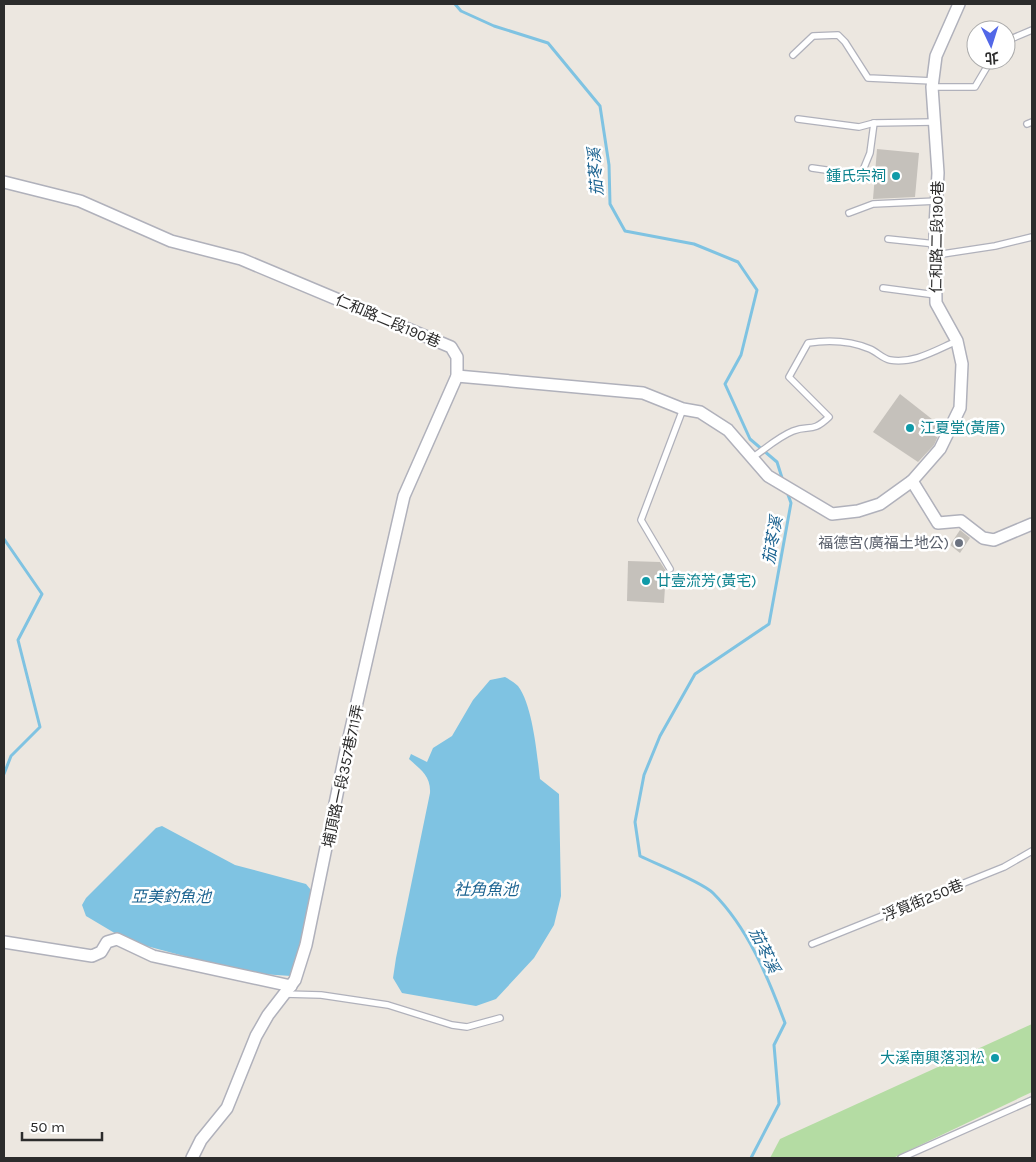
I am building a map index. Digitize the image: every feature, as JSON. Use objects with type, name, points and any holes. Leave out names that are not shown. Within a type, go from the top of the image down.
[{"type":"street","name":"仁和路二段190巷","points":[[752,458],[768,476],[832,514],[858,512],[880,504],[912,481],[940,449],[960,408],[962,364],[957,341],[936,303],[938,173],[933,84],[936,56],[958,4]]},
{"type":"street","name":"仁和路二段190巷","points":[[4,182],[80,201],[171,242],[241,260],[451,347],[457,357],[457,376]]},
{"type":"street","points":[[457,376],[643,393],[683,409],[700,412],[728,430],[752,458]]},
{"type":"street","name":"埔頂路一段357巷711弄","points":[[192,1158],[201,1140],[227,1108],[256,1036],[295,980],[306,945],[345,755],[404,496],[457,376]]},
{"type":"street","points":[[912,481],[938,523],[961,521],[983,538],[994,540],[1032,524]]},
{"type":"street","points":[[4,942],[92,956],[101,952],[107,942],[117,939],[153,956],[288,990]]},
{"type":"lane","points":[[1016,37],[1032,30]]},
{"type":"lane","points":[[792,56],[813,36],[838,35],[868,78],[975,87],[985,70]]},
{"type":"lane","points":[[798,119],[859,127],[874,123],[934,122]]},
{"type":"lane","points":[[812,168],[861,174],[870,153],[874,123]]},
{"type":"lane","points":[[849,213],[873,204],[937,201]]},
{"type":"lane","points":[[888,239],[936,249],[995,246],[1032,237]]},
{"type":"lane","points":[[883,288],[936,295]]},
{"type":"lane","points":[[752,458],[787,434],[795,430],[813,429],[829,417],[789,377],[808,343],[822,341],[859,345],[888,360],[900,360],[919,358],[957,341]]},
{"type":"lane","points":[[670,568],[641,520],[683,409]]},
{"type":"lane","name":"浮筧街250巷","points":[[812,944],[1004,867],[1032,851]]},
{"type":"lane","points":[[288,990],[388,1005],[452,1026],[467,1027],[500,1018]]},
{"type":"lane","points":[[901,1158],[1032,1100]]},
{"type":"green space","name":"大溪南興落羽松","points":[[1032,1024],[1032,1092],[893,1158],[770,1158],[780,1139]]},
{"type":"water","name":"社角魚池","points":[[505,677],[518,686],[527,706],[534,731],[540,779],[559,794],[561,896],[554,925],[534,958],[496,999],[476,1006],[402,993],[393,978],[430,793],[427,778],[409,759],[411,754],[427,762],[433,748],[452,736],[473,700],[490,680]]},
{"type":"water","name":"亞美釣魚池","points":[[162,826],[235,865],[306,884],[311,890],[312,897],[295,970],[291,976],[247,973],[128,941],[86,916],[82,905],[86,898],[156,828]]},
{"type":"building","name":"鍾氏宗祠","points":[[877,149],[919,153],[915,197],[873,199]]},
{"type":"building","name":"江夏堂(黃厝)","points":[[900,394],[942,427],[934,445],[918,462],[873,432]]},
{"type":"building","name":"福德宮(廣福土地公)","points":[[960,530],[970,538],[960,553],[950,545]]},
{"type":"building","name":"廿壹流芳(黃宅)","points":[[628,561],[660,562],[666,571],[664,603],[627,601]]},
{"type":"waterway","name":"茄苳溪","points":[[455,4],[461,11],[494,26],[548,43],[600,106],[609,165],[610,204],[625,231],[694,244],[738,262],[757,290],[741,355],[725,384],[750,439],[777,462],[783,481]]},
{"type":"waterway","name":"茄苳溪","points":[[751,1158],[779,1104],[774,1045],[785,1023],[772,988],[756,954],[737,922],[713,893],[689,879],[640,856],[635,822],[644,775],[660,736],[695,674],[769,624],[791,503],[787,492]]},
{"type":"waterway","points":[[4,539],[42,594],[18,640],[40,727],[11,756],[4,774]]},
{"type":"place","name":"鍾氏宗祠","points":[[896,176]]},
{"type":"place","name":"江夏堂(黃厝)","points":[[910,428]]},
{"type":"place","name":"福德宮(廣福土地公)","points":[[959,543]]},
{"type":"place","name":"廿壹流芳(黃宅)","points":[[646,581]]},
{"type":"place","name":"大溪南興落羽松","points":[[995,1058]]}]
